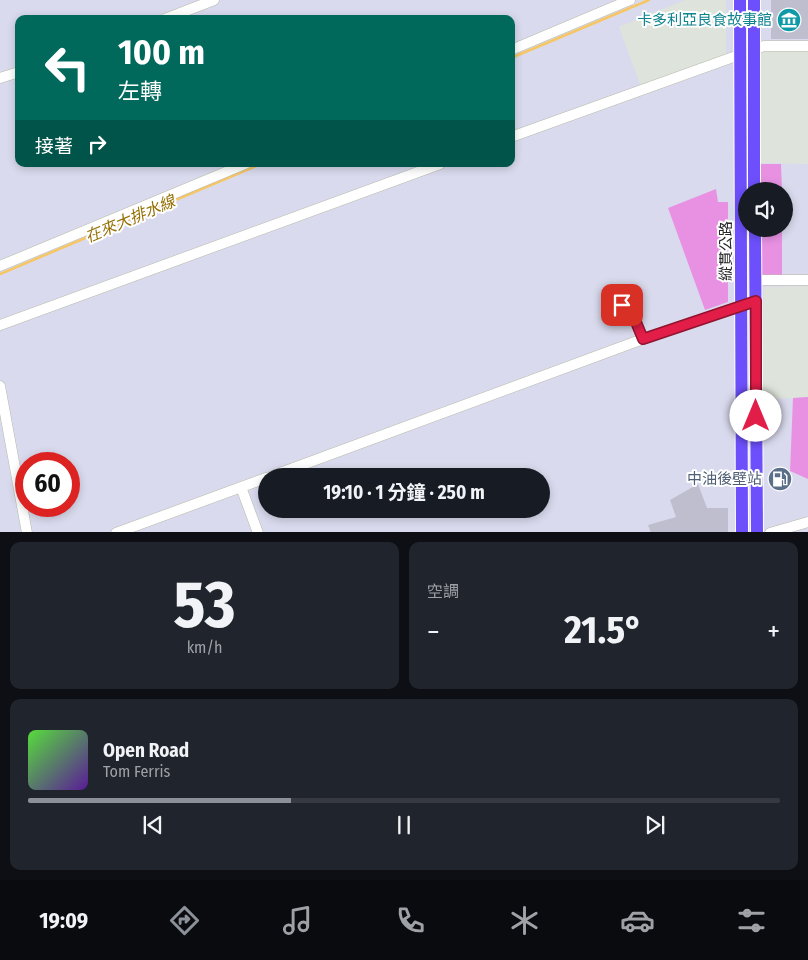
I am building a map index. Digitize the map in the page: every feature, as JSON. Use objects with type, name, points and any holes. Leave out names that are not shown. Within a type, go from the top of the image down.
[{"type":"main road","name":"縱貫公路","points":[[740,0],[742,55],[742,532]]},
{"type":"main road","points":[[754,0],[754,182]]},
{"type":"main road","name":"縱貫公路","points":[[755,237],[757,532]]},
{"type":"street","points":[[175,15],[214,0]]},
{"type":"street","points":[[515,48],[630,0]]},
{"type":"street","points":[[515,136],[764,46],[808,46]]},
{"type":"street","points":[[0,78],[15,73]]},
{"type":"street","points":[[0,266],[238,167]]},
{"type":"street","points":[[0,326],[432,167]]},
{"type":"street","points":[[756,280],[808,280]]},
{"type":"street","points":[[294,468],[643,339],[756,301]]},
{"type":"street","points":[[622,305],[631,310],[643,339]]},
{"type":"street","points":[[0,386],[26,532]]},
{"type":"street","points":[[116,532],[258,481]]},
{"type":"street","points":[[241,487],[258,532]]},
{"type":"street","points":[[770,532],[808,522]]},
{"type":"shaded area","points":[[685,0],[726,0],[726,54],[641,87],[619,27]]},
{"type":"shaded area","points":[[808,49],[808,164],[760,163],[759,56],[761,50]]},
{"type":"shaded area","points":[[760,164],[781,164],[782,182],[760,182]]},
{"type":"shaded area","points":[[716,189],[718,202],[728,202],[728,302],[705,310],[668,208]]},
{"type":"shaded area","points":[[760,237],[782,237],[782,275],[760,275]]},
{"type":"shaded area","points":[[808,286],[808,397],[762,400],[764,287]]},
{"type":"shaded area","points":[[808,397],[808,479],[790,471],[793,398]]},
{"type":"building","name":"卡多利亞良食故事館","points":[[771,0],[808,0],[808,39],[771,39]]},
{"type":"building","points":[[698,484],[707,508],[728,508],[728,532],[651,532],[648,525],[676,517],[670,500]]},
{"type":"waterway","name":"在來大排水線","points":[[515,56],[649,0]]},
{"type":"waterway","name":"在來大排水線","points":[[0,274],[254,167]]},
{"type":"place","name":"卡多利亞良食故事館","points":[[789,20]]},
{"type":"place","name":"中油後壁站","points":[[780,479]]},
{"type":"route","points":[[622,305],[631,310],[643,339],[756,301],[756,416]]}]
